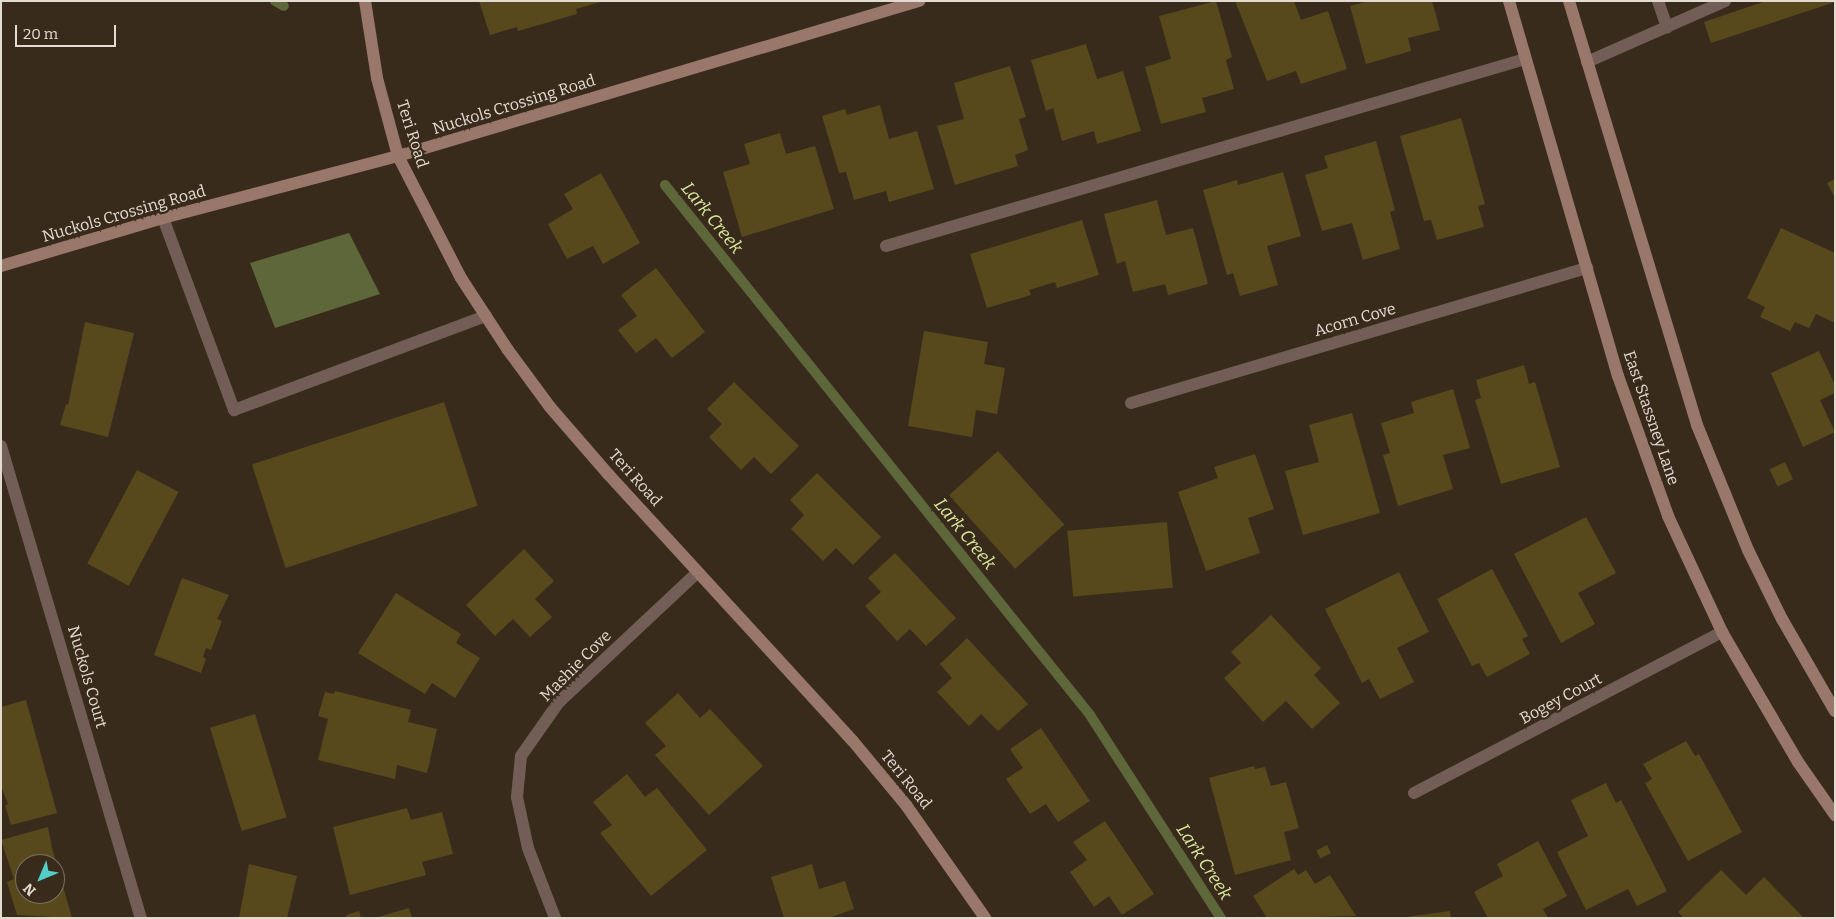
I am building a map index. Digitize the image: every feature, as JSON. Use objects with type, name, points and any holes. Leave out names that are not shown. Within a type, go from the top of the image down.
[{"type":"street","name":"Teri Road","points":[[365,1],[377,78],[398,156],[425,213],[486,316],[550,407],[852,740],[906,805],[985,918]]},
{"type":"street","name":"Nuckols Crossing Road","points":[[1,266],[163,218],[398,156],[919,1]]},
{"type":"street","name":"East Stassney Lane","points":[[1509,1],[1641,448],[1668,516],[1722,632],[1783,737],[1835,814]]},
{"type":"street","points":[[1569,1],[1676,359],[1714,470],[1782,619],[1835,711]]},
{"type":"street","points":[[1658,1],[1667,27]]},
{"type":"street","points":[[1587,62],[1725,1]]},
{"type":"street","points":[[886,246],[1525,59]]},
{"type":"street","points":[[163,218],[234,410],[486,316]]},
{"type":"street","name":"Acorn Cove","points":[[1131,403],[1587,268]]},
{"type":"street","name":"Nuckols Court","points":[[1,446],[141,918]]},
{"type":"street","name":"Mashie Cove","points":[[556,918],[528,848],[518,806],[521,756],[559,702],[698,572]]},
{"type":"street","name":"Bogey Court","points":[[1414,794],[1722,632]]},
{"type":"shaded area","points":[[349,233],[380,294],[275,328],[250,263]]},
{"type":"building","points":[[479,1],[600,2],[576,9],[577,14],[518,31],[517,27],[490,35]]},
{"type":"building","points":[[1216,1],[1232,57],[1226,60],[1234,89],[1202,98],[1206,112],[1161,124],[1145,67],[1171,59],[1159,16]]},
{"type":"building","points":[[1235,1],[1294,1],[1301,20],[1328,11],[1347,69],[1301,84],[1296,71],[1267,81]]},
{"type":"building","points":[[1369,1],[1432,1],[1440,30],[1408,38],[1411,51],[1366,64],[1350,6]]},
{"type":"building","points":[[1766,1],[1835,2],[1711,43],[1704,22]]},
{"type":"building","points":[[1086,44],[1097,79],[1123,71],[1141,131],[1097,144],[1094,131],[1062,141],[1053,108],[1046,111],[1031,60]]},
{"type":"building","points":[[1010,66],[1026,117],[1019,119],[1028,150],[1015,155],[1018,166],[955,185],[937,126],[964,119],[954,83]]},
{"type":"building","points":[[880,105],[889,139],[917,131],[934,189],[889,202],[886,191],[854,200],[846,172],[839,173],[822,116],[845,109],[847,115]]},
{"type":"building","points":[[1461,118],[1485,204],[1478,206],[1484,227],[1437,240],[1431,220],[1424,221],[1400,136]]},
{"type":"building","points":[[780,133],[786,154],[815,146],[834,209],[742,237],[723,172],[750,164],[744,144]]},
{"type":"building","points":[[1376,141],[1395,210],[1390,212],[1400,249],[1363,260],[1352,223],[1322,231],[1305,175],[1328,168],[1324,156]]},
{"type":"building","points":[[1283,172],[1301,236],[1267,246],[1278,285],[1240,296],[1233,273],[1227,275],[1203,190],[1237,180],[1238,185]]},
{"type":"building","points":[[601,173],[640,243],[603,264],[593,246],[567,259],[548,224],[573,209],[564,194]]},
{"type":"building","points":[[1835,179],[1835,198],[1827,183]]},
{"type":"building","points":[[1157,200],[1166,235],[1193,228],[1208,284],[1168,295],[1165,284],[1133,292],[1125,261],[1117,264],[1104,214]]},
{"type":"building","points":[[1082,220],[1099,275],[1057,288],[1055,282],[1029,290],[1031,295],[987,308],[970,254]]},
{"type":"building","points":[[1781,228],[1835,253],[1835,323],[1816,314],[1809,328],[1795,322],[1790,331],[1760,317],[1765,307],[1747,298]]},
{"type":"building","points":[[656,268],[705,332],[672,358],[656,338],[636,353],[618,330],[637,316],[621,295]]},
{"type":"building","points":[[85,322],[134,333],[108,437],[60,425],[66,404],[68,405]]},
{"type":"building","points":[[924,331],[988,342],[984,364],[1005,368],[997,414],[976,410],[972,437],[908,426]]},
{"type":"building","points":[[1819,351],[1835,385],[1835,393],[1820,400],[1835,432],[1803,447],[1771,373]]},
{"type":"building","points":[[1524,365],[1529,384],[1535,382],[1560,467],[1501,484],[1475,400],[1481,398],[1476,380]]},
{"type":"building","points":[[734,382],[799,446],[771,474],[754,457],[741,470],[709,437],[722,424],[707,409]]},
{"type":"building","points":[[1453,389],[1470,448],[1443,455],[1453,489],[1398,506],[1383,455],[1390,453],[1381,423],[1414,413],[1411,402]]},
{"type":"building","points":[[444,402],[478,506],[286,568],[252,464]]},
{"type":"building","points":[[1352,413],[1380,513],[1303,535],[1285,471],[1319,462],[1309,425]]},
{"type":"building","points":[[998,451],[1064,525],[1015,569],[949,495]]},
{"type":"building","points":[[1255,454],[1274,509],[1248,518],[1260,553],[1206,571],[1178,492],[1218,478],[1214,467]]},
{"type":"building","points":[[1785,462],[1793,479],[1778,486],[1770,469]]},
{"type":"building","points":[[137,470],[178,492],[129,586],[87,564]]},
{"type":"building","points":[[817,473],[881,537],[853,565],[836,548],[823,561],[791,529],[804,515],[790,500]]},
{"type":"building","points":[[1586,517],[1616,573],[1578,593],[1595,624],[1561,643],[1514,554]]},
{"type":"building","points":[[1167,522],[1173,588],[1073,596],[1067,531]]},
{"type":"building","points":[[524,549],[554,581],[535,599],[552,617],[530,637],[513,619],[495,636],[466,605]]},
{"type":"building","points":[[895,553],[956,618],[926,646],[910,629],[897,641],[865,606],[881,592],[868,578]]},
{"type":"building","points":[[1492,569],[1528,636],[1522,639],[1530,654],[1487,677],[1479,663],[1472,666],[1437,599]]},
{"type":"building","points":[[1399,572],[1429,632],[1397,648],[1414,682],[1380,699],[1369,679],[1362,683],[1325,609]]},
{"type":"building","points":[[182,578],[229,595],[217,619],[222,621],[211,650],[206,648],[203,657],[206,659],[201,673],[154,655]]},
{"type":"building","points":[[396,593],[461,634],[456,643],[480,658],[455,698],[432,683],[425,694],[358,653]]},
{"type":"building","points":[[1271,615],[1321,668],[1314,675],[1340,703],[1312,729],[1286,701],[1263,722],[1224,678],[1241,663],[1231,652]]},
{"type":"building","points":[[967,638],[1028,704],[998,731],[981,714],[969,726],[937,692],[952,678],[940,664]]},
{"type":"building","points":[[335,691],[411,710],[408,722],[437,729],[427,773],[397,765],[395,779],[318,760],[328,719],[318,716],[325,692],[334,694]]},
{"type":"building","points":[[678,693],[700,718],[710,709],[763,766],[709,815],[655,755],[666,746],[645,723]]},
{"type":"building","points":[[26,700],[57,813],[11,825],[5,805],[8,804],[1,786],[1,707]]},
{"type":"building","points":[[255,714],[287,817],[242,831],[210,728]]},
{"type":"building","points":[[1041,728],[1090,801],[1058,822],[1046,804],[1030,814],[1006,779],[1023,768],[1010,749]]},
{"type":"building","points":[[1686,741],[1695,756],[1699,754],[1742,832],[1688,861],[1645,783],[1652,779],[1643,764]]},
{"type":"building","points":[[1254,766],[1255,769],[1265,767],[1271,786],[1286,782],[1299,828],[1284,832],[1291,860],[1235,875],[1209,778]]},
{"type":"building","points":[[627,774],[645,797],[657,788],[707,850],[651,896],[600,833],[612,825],[593,802]]},
{"type":"building","points":[[1606,783],[1616,803],[1621,800],[1667,891],[1637,906],[1628,889],[1586,910],[1557,852],[1588,836],[1571,800]]},
{"type":"building","points":[[407,808],[411,820],[442,812],[453,854],[422,862],[426,875],[350,895],[333,827]]},
{"type":"building","points":[[1105,821],[1154,894],[1122,915],[1109,896],[1094,907],[1070,872],[1087,860],[1073,842]]},
{"type":"building","points":[[48,827],[54,854],[15,854],[15,904],[65,904],[65,894],[72,918],[17,915],[7,882],[14,879],[1,840]]},
{"type":"building","points":[[1538,841],[1567,896],[1543,909],[1548,918],[1488,918],[1474,892],[1503,876],[1497,864]]},
{"type":"building","points":[[1327,845],[1331,853],[1320,858],[1316,850]]},
{"type":"building","points":[[249,864],[297,876],[287,918],[239,918]]},
{"type":"building","points":[[812,864],[819,889],[845,881],[854,909],[829,918],[784,918],[771,877]]},
{"type":"building","points":[[1294,869],[1298,875],[1306,870],[1315,884],[1330,875],[1356,916],[1267,918],[1253,896]]},
{"type":"building","points":[[1721,870],[1746,895],[1764,877],[1804,918],[1684,918],[1678,912]]},
{"type":"building","points":[[409,908],[412,918],[378,918],[378,917]]},
{"type":"building","points":[[359,911],[361,918],[347,918],[346,915]]},
{"type":"building","points":[[1450,911],[1451,918],[1406,918],[1406,917]]},
{"type":"waterway","name":"Lark Creek","points":[[275,1],[284,6]]},
{"type":"waterway","name":"Lark Creek","points":[[665,185],[1090,715],[1221,918]]}]
